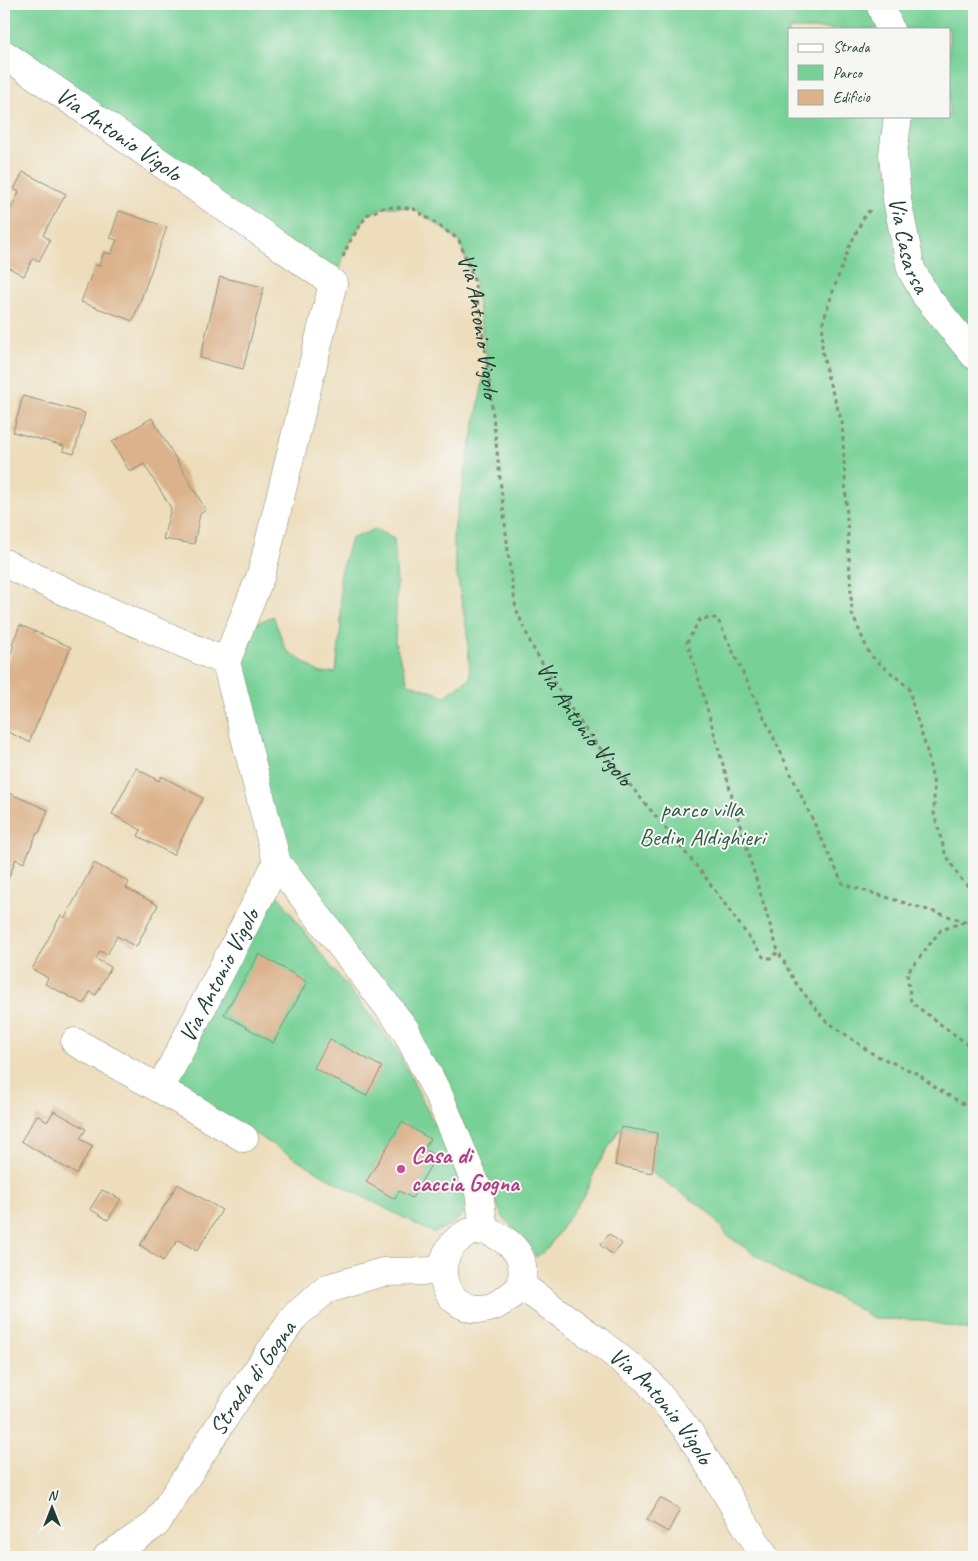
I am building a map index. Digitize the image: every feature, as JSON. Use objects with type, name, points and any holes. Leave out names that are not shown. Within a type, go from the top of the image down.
[{"type":"street","points":[[880,4],[890,28]]},
{"type":"street","name":"Via Antonio Vigolo","points":[[4,54],[333,283]]},
{"type":"street","name":"Via Casarsa","points":[[898,118],[894,154],[895,180],[897,200],[911,269],[926,296],[974,355]]},
{"type":"street","points":[[333,283],[261,574],[226,662],[277,863],[405,1029],[440,1098],[479,1192],[484,1230]]},
{"type":"street","points":[[4,563],[81,599],[226,662]]},
{"type":"street","name":"Via Antonio Vigolo","points":[[160,1089],[277,863]]},
{"type":"street","points":[[75,1042],[244,1138]]},
{"type":"street","points":[[484,1230],[500,1236],[514,1248],[522,1264],[522,1286],[504,1301],[483,1309],[462,1305],[446,1289],[442,1271],[445,1255],[454,1244],[466,1234],[484,1230]]},
{"type":"street","name":"Strada di Gogna","points":[[107,1557],[156,1524],[236,1400],[295,1316],[328,1288],[383,1272],[442,1271]]},
{"type":"street","name":"Via Antonio Vigolo","points":[[522,1286],[598,1341],[647,1380],[689,1432],[765,1557]]},
{"type":"path","points":[[895,180],[864,217],[849,247],[823,322],[822,349],[827,375],[842,422],[852,614],[870,655],[909,688],[928,756],[934,785],[934,813],[945,854],[959,877],[974,892]]},
{"type":"path","name":"Via Antonio Vigolo","points":[[333,283],[348,243],[368,215],[385,207],[412,208],[459,240],[474,280],[486,352],[516,609],[532,646],[563,697],[590,736],[703,874],[764,958],[773,958],[778,952]]},
{"type":"path","points":[[974,924],[843,884],[717,618],[700,619],[688,642],[778,952],[795,982],[825,1020],[873,1054],[918,1074],[939,1090],[974,1110]]},
{"type":"path","points":[[965,921],[941,930],[907,973],[911,1002],[968,1044],[974,1055]]},
{"type":"green space","name":"parco villa Bedin Aldighieri","points":[[4,4],[974,4],[974,1331],[920,1320],[875,1319],[837,1297],[781,1273],[728,1236],[708,1211],[652,1173],[657,1133],[621,1127],[596,1168],[586,1192],[548,1248],[536,1257],[525,1240],[504,1219],[413,1030],[266,830],[226,662],[255,624],[273,616],[286,650],[320,673],[336,672],[341,626],[340,574],[351,539],[375,529],[394,539],[397,583],[395,642],[408,683],[445,696],[470,678],[467,631],[456,570],[453,535],[487,361],[474,280],[459,241],[412,208],[385,207],[367,215],[349,243],[333,283],[4,54]]},
{"type":"green space","points":[[273,888],[307,936],[396,1048],[473,1205],[454,1223],[433,1233],[335,1182],[165,1080]]},
{"type":"building","points":[[23,172],[66,194],[43,235],[50,240],[39,261],[33,258],[24,276],[4,265],[4,222],[19,192],[14,189]]},
{"type":"building","points":[[119,211],[167,227],[133,321],[81,302],[95,265],[99,266],[104,252],[111,254],[117,240],[110,238]]},
{"type":"building","points":[[220,277],[264,287],[243,369],[200,358]]},
{"type":"building","points":[[23,396],[85,413],[74,454],[63,451],[64,446],[13,432]]},
{"type":"building","points":[[152,418],[206,510],[200,514],[194,544],[163,539],[171,508],[144,464],[130,472],[112,442]]},
{"type":"building","points":[[20,625],[71,647],[29,742],[4,730],[4,670]]},
{"type":"building","points":[[136,768],[159,781],[161,776],[203,798],[173,855],[138,836],[141,830],[112,814]]},
{"type":"building","points":[[4,791],[48,810],[24,863],[16,859],[4,889]]},
{"type":"building","points":[[94,863],[129,882],[126,888],[158,905],[136,947],[117,936],[107,955],[100,951],[96,959],[111,967],[96,995],[90,992],[84,1004],[45,984],[48,978],[32,969],[61,915],[65,918]]},
{"type":"building","points":[[259,954],[307,982],[273,1043],[224,1014]]},
{"type":"building","points":[[330,1039],[382,1067],[366,1096],[314,1068]]},
{"type":"building","points":[[54,1111],[86,1129],[80,1139],[93,1146],[76,1174],[21,1141],[37,1115],[47,1122]]},
{"type":"building","name":"Casa di caccia Gogna","points":[[402,1122],[430,1139],[424,1149],[436,1156],[412,1198],[399,1191],[395,1199],[366,1182]]},
{"type":"building","points":[[621,1127],[657,1133],[652,1173],[615,1165]]},
{"type":"building","points":[[178,1184],[222,1210],[197,1251],[178,1240],[163,1261],[140,1245]]},
{"type":"building","points":[[102,1190],[121,1199],[108,1220],[90,1209]]},
{"type":"building","points":[[609,1234],[622,1244],[613,1255],[600,1245]]},
{"type":"building","points":[[660,1498],[680,1509],[668,1532],[647,1520]]},
{"type":"place","name":"Casa di caccia Gogna","points":[[401,1169]]}]
